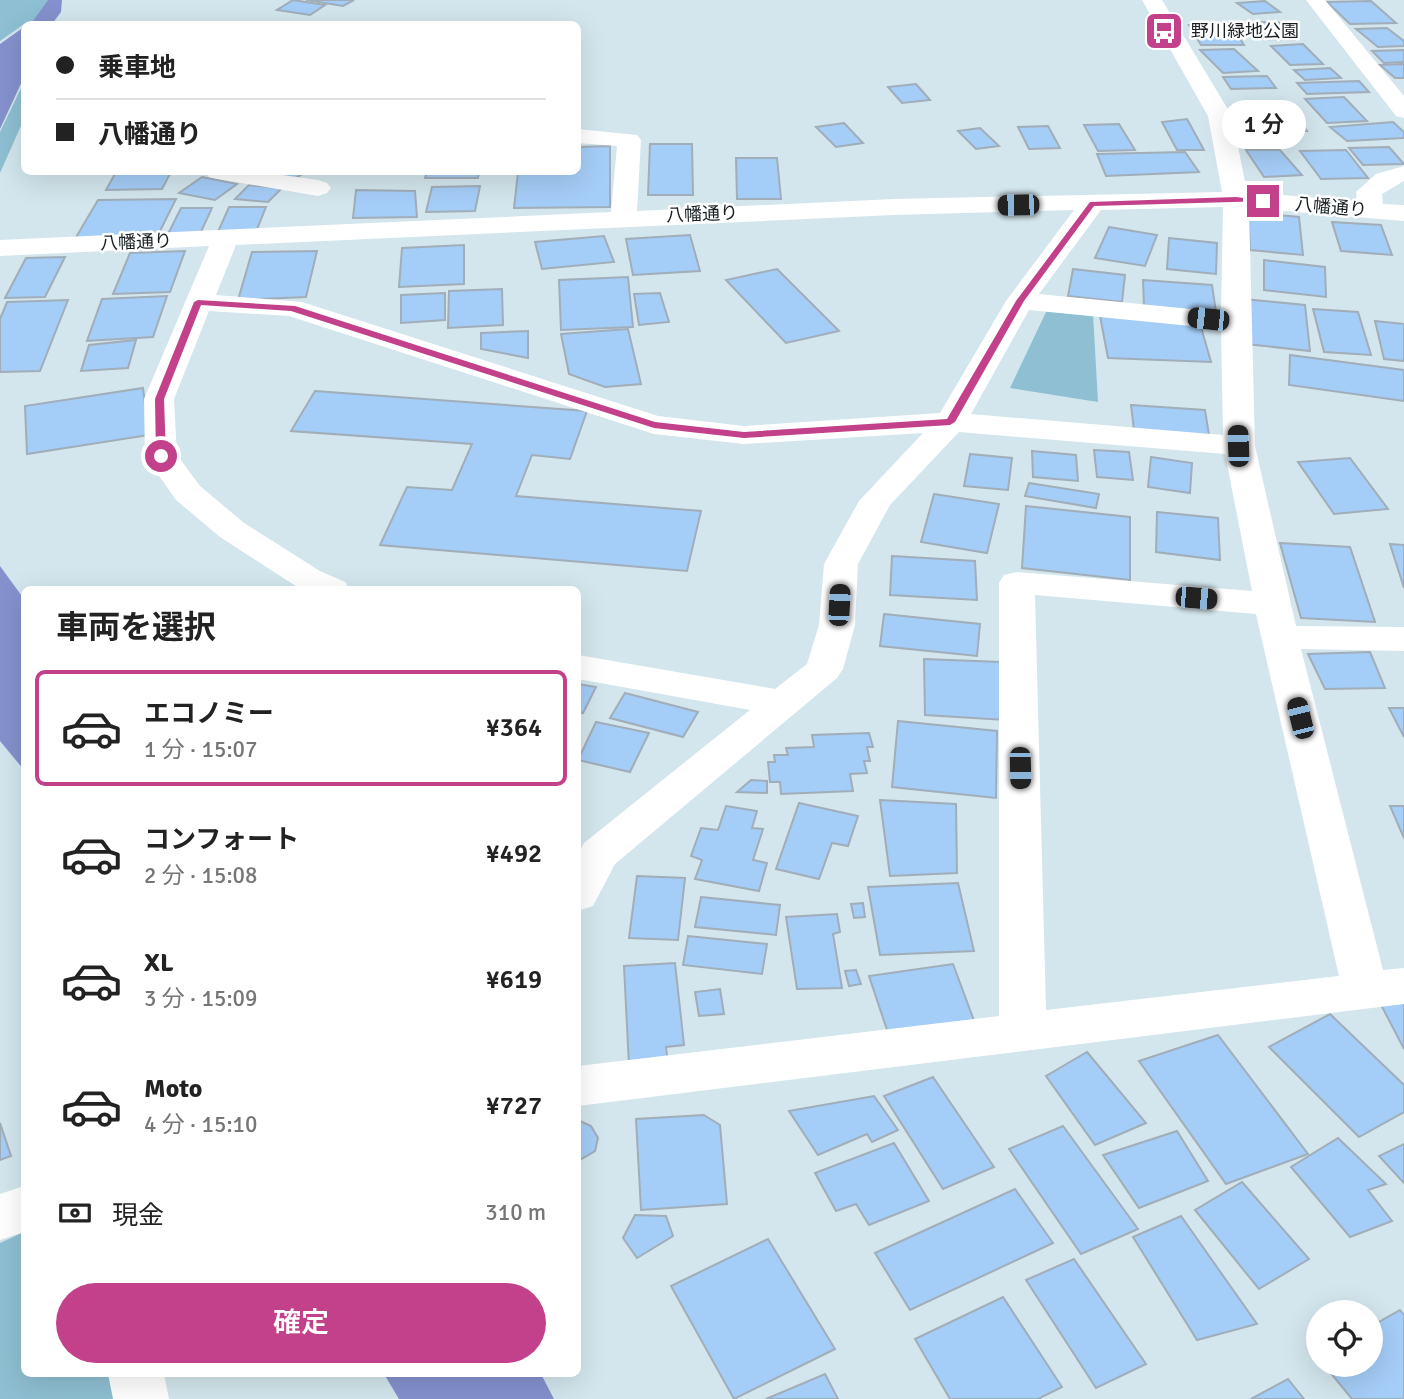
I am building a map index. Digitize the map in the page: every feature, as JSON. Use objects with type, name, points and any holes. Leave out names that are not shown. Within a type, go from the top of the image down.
[{"type":"street","points":[[581,1086],[1385,988],[1276,620],[1238,446],[1234,322],[1236,199],[1220,116],[1194,67],[1152,0]]},
{"type":"street","points":[[1292,0],[1318,1],[1404,111]]},
{"type":"street","points":[[581,136],[629,140],[624,217]]},
{"type":"street","points":[[1371,210],[1370,192],[1385,179],[1404,173]]},
{"type":"street","points":[[259,175],[328,180]]},
{"type":"street","points":[[265,235],[328,180]]},
{"type":"street","name":"八幡通り","points":[[0,248],[225,239],[624,217],[1236,199],[1404,213]]},
{"type":"street","points":[[581,889],[599,854],[824,669],[837,625],[841,564],[876,501],[950,422],[1020,301],[1092,204]]},
{"type":"street","points":[[225,239],[159,399],[161,456],[188,493],[232,530],[323,586]]},
{"type":"street","points":[[1020,301],[1234,322]]},
{"type":"street","points":[[198,302],[292,308],[654,425],[744,435],[950,422],[1238,446]]},
{"type":"street","points":[[1023,1031],[1017,583],[1404,639]]},
{"type":"street","points":[[581,668],[784,703]]},
{"type":"street","points":[[0,1217],[21,1210]]},
{"type":"street","points":[[137,1377],[141,1399]]},
{"type":"shaded area","points":[[0,0],[48,0],[34,21],[21,21],[21,26],[0,41]]},
{"type":"shaded area","points":[[21,88],[21,126],[0,173],[0,132]]},
{"type":"shaded area","points":[[1047,310],[1093,314],[1098,402],[1010,388]]},
{"type":"shaded area","points":[[21,1233],[21,1377],[111,1377],[115,1399],[0,1399],[0,1243]]},
{"type":"water","points":[[48,0],[62,0],[61,12],[54,21],[33,21]]},
{"type":"water","points":[[21,29],[21,84],[0,129],[0,44]]},
{"type":"water","points":[[0,566],[21,595],[21,766],[0,741]]},
{"type":"water","points":[[386,1377],[543,1377],[554,1399],[399,1399]]},
{"type":"building","points":[[293,0],[325,5],[310,15],[277,10]]},
{"type":"building","points":[[306,0],[354,0],[343,6]]},
{"type":"building","points":[[1265,1],[1280,12],[1253,14],[1237,3]]},
{"type":"building","points":[[1371,1],[1396,23],[1350,24],[1327,2]]},
{"type":"building","points":[[1259,22],[1285,23],[1294,40],[1267,39]]},
{"type":"building","points":[[1189,25],[1231,25],[1244,45],[1201,45]]},
{"type":"building","points":[[1387,28],[1404,41],[1404,46],[1378,47],[1356,29]]},
{"type":"building","points":[[1303,44],[1323,64],[1290,65],[1271,46]]},
{"type":"building","points":[[1234,49],[1258,71],[1223,73],[1200,50]]},
{"type":"building","points":[[1404,50],[1404,62],[1384,63],[1372,51]]},
{"type":"building","points":[[1404,64],[1404,78],[1395,78],[1380,65]]},
{"type":"building","points":[[1330,68],[1341,78],[1305,80],[1294,70]]},
{"type":"building","points":[[1267,76],[1276,88],[1231,89],[1223,77]]},
{"type":"building","points":[[1359,81],[1369,92],[1307,94],[1297,83]]},
{"type":"building","points":[[916,84],[930,100],[902,103],[888,87]]},
{"type":"building","points":[[1344,97],[1367,121],[1327,123],[1305,99]]},
{"type":"building","points":[[1236,105],[1289,105],[1307,131],[1253,131]]},
{"type":"building","points":[[1187,119],[1204,150],[1177,150],[1162,122]]},
{"type":"building","points":[[1393,122],[1404,132],[1404,138],[1347,141],[1330,127]]},
{"type":"building","points":[[844,123],[863,143],[836,147],[816,127]]},
{"type":"building","points":[[1119,124],[1135,150],[1098,151],[1084,125]]},
{"type":"building","points":[[1048,126],[1060,148],[1029,149],[1018,127]]},
{"type":"building","points":[[980,128],[999,146],[976,149],[958,131]]},
{"type":"building","points":[[650,144],[692,144],[693,195],[648,195]]},
{"type":"building","points":[[610,146],[610,207],[514,208],[518,175],[581,175],[581,147]]},
{"type":"building","points":[[1389,147],[1404,164],[1363,165],[1349,148]]},
{"type":"building","points":[[1246,150],[1280,150],[1302,175],[1264,177]]},
{"type":"building","points":[[1346,150],[1368,178],[1321,179],[1300,151]]},
{"type":"building","points":[[1185,152],[1199,172],[1106,176],[1097,154]]},
{"type":"building","points":[[736,158],[777,158],[781,199],[737,199]]},
{"type":"building","points":[[114,175],[169,175],[162,189],[106,190]]},
{"type":"building","points":[[256,175],[301,175],[287,183]]},
{"type":"building","points":[[426,175],[478,175],[478,178],[425,178]]},
{"type":"building","points":[[202,177],[237,184],[215,200],[179,193]]},
{"type":"building","points":[[249,185],[282,188],[268,202],[235,199]]},
{"type":"building","points":[[480,186],[475,211],[426,212],[432,187]]},
{"type":"building","points":[[356,190],[415,191],[417,217],[353,218]]},
{"type":"building","points":[[176,199],[156,239],[75,239],[98,200]]},
{"type":"building","points":[[229,207],[266,207],[255,234],[217,234]]},
{"type":"building","points":[[181,208],[212,208],[199,236],[167,236]]},
{"type":"building","points":[[1248,212],[1299,217],[1303,255],[1250,250]]},
{"type":"building","points":[[1332,222],[1381,225],[1392,255],[1341,251]]},
{"type":"building","points":[[1109,227],[1157,235],[1145,266],[1095,258]]},
{"type":"building","points":[[690,235],[700,271],[633,275],[626,239]]},
{"type":"building","points":[[604,236],[614,262],[542,269],[535,242]]},
{"type":"building","points":[[1169,238],[1217,243],[1216,274],[1167,269]]},
{"type":"building","points":[[464,245],[464,284],[399,287],[402,248]]},
{"type":"building","points":[[185,251],[170,292],[113,294],[130,253]]},
{"type":"building","points":[[317,251],[306,297],[238,300],[252,252]]},
{"type":"building","points":[[65,257],[45,297],[5,298],[26,258]]},
{"type":"building","points":[[1264,260],[1325,267],[1326,297],[1264,290]]},
{"type":"building","points":[[777,269],[839,331],[786,343],[726,280]]},
{"type":"building","points":[[1073,269],[1125,275],[1122,302],[1068,296]]},
{"type":"building","points":[[628,277],[633,327],[561,330],[559,280]]},
{"type":"building","points":[[1143,280],[1212,285],[1216,312],[1144,307]]},
{"type":"building","points":[[502,289],[503,325],[448,328],[449,291]]},
{"type":"building","points":[[445,293],[445,320],[401,323],[401,295]]},
{"type":"building","points":[[660,293],[669,322],[639,325],[634,294]]},
{"type":"building","points":[[167,296],[153,337],[87,341],[102,299]]},
{"type":"building","points":[[1244,299],[1305,305],[1310,351],[1246,344]]},
{"type":"building","points":[[68,300],[40,371],[0,372],[0,319],[7,302]]},
{"type":"building","points":[[1313,309],[1358,312],[1371,355],[1324,352]]},
{"type":"building","points":[[1100,316],[1199,320],[1211,362],[1108,358]]},
{"type":"building","points":[[1375,321],[1404,324],[1404,361],[1384,359]]},
{"type":"building","points":[[628,329],[641,384],[605,387],[569,374],[561,334]]},
{"type":"building","points":[[528,331],[528,358],[481,349],[481,333]]},
{"type":"building","points":[[136,340],[128,368],[81,371],[89,345]]},
{"type":"building","points":[[1290,355],[1404,370],[1404,401],[1289,385]]},
{"type":"building","points":[[143,388],[149,435],[27,454],[25,406]]},
{"type":"building","points":[[315,391],[587,411],[570,459],[532,455],[516,496],[701,511],[687,571],[380,545],[407,487],[452,490],[472,444],[291,431]]},
{"type":"building","points":[[1131,405],[1205,410],[1209,435],[1134,430]]},
{"type":"building","points":[[1094,450],[1129,452],[1133,480],[1097,477]]},
{"type":"building","points":[[1032,451],[1076,455],[1078,481],[1033,477]]},
{"type":"building","points":[[970,454],[1012,458],[1008,490],[964,486]]},
{"type":"building","points":[[1151,457],[1192,463],[1190,493],[1148,487]]},
{"type":"building","points":[[1350,458],[1388,509],[1334,514],[1298,462]]},
{"type":"building","points":[[1029,483],[1099,494],[1096,508],[1025,496]]},
{"type":"building","points":[[934,494],[999,504],[987,553],[921,542]]},
{"type":"building","points":[[1026,506],[1130,517],[1130,580],[1022,568]]},
{"type":"building","points":[[1157,512],[1218,518],[1220,560],[1156,552]]},
{"type":"building","points":[[1280,543],[1350,547],[1375,622],[1301,618]]},
{"type":"building","points":[[1390,544],[1404,545],[1404,588]]},
{"type":"building","points":[[892,556],[975,561],[977,600],[890,595]]},
{"type":"building","points":[[884,614],[980,624],[977,656],[880,646]]},
{"type":"building","points":[[1370,652],[1385,688],[1325,689],[1308,654]]},
{"type":"building","points":[[924,659],[1001,662],[1005,720],[925,715]]},
{"type":"building","points":[[581,684],[596,687],[583,713]]},
{"type":"building","points":[[625,693],[698,712],[683,737],[610,718]]},
{"type":"building","points":[[1389,708],[1404,708],[1404,737]]},
{"type":"building","points":[[898,721],[997,731],[996,798],[892,787]]},
{"type":"building","points":[[596,722],[649,733],[630,772],[581,761],[581,754]]},
{"type":"building","points":[[869,733],[873,747],[867,747],[870,761],[864,761],[867,773],[850,774],[853,791],[781,794],[780,782],[770,782],[768,762],[775,762],[774,755],[788,755],[786,748],[814,747],[812,735]]},
{"type":"building","points":[[751,780],[767,781],[767,793],[737,792]]},
{"type":"building","points":[[880,800],[956,804],[957,873],[890,876]]},
{"type":"building","points":[[799,803],[858,816],[848,846],[832,843],[819,879],[776,869]]},
{"type":"building","points":[[726,806],[757,811],[752,828],[763,829],[753,860],[767,863],[759,891],[695,879],[702,860],[691,856],[701,828],[718,830]]},
{"type":"building","points":[[1390,806],[1404,806],[1404,838]]},
{"type":"building","points":[[637,876],[685,878],[678,940],[629,938]]},
{"type":"building","points":[[958,883],[974,951],[880,955],[868,887]]},
{"type":"building","points":[[701,897],[780,905],[776,935],[695,927]]},
{"type":"building","points":[[863,903],[865,917],[854,918],[851,904]]},
{"type":"building","points":[[837,914],[840,932],[833,934],[842,988],[797,989],[786,917]]},
{"type":"building","points":[[688,936],[767,944],[762,974],[683,965]]},
{"type":"building","points":[[675,963],[684,1045],[666,1047],[668,1063],[629,1066],[624,966]]},
{"type":"building","points":[[953,964],[976,1026],[890,1039],[869,976]]},
{"type":"building","points":[[856,970],[861,984],[849,986],[845,971]]},
{"type":"building","points":[[720,989],[724,1014],[699,1016],[695,992]]},
{"type":"building","points":[[1379,1001],[1404,1001],[1404,1049]]},
{"type":"building","points":[[1330,1014],[1404,1085],[1404,1112],[1359,1137],[1269,1047]]},
{"type":"building","points":[[1218,1035],[1308,1154],[1226,1184],[1139,1061]]},
{"type":"building","points":[[1087,1052],[1146,1123],[1095,1145],[1046,1076]]},
{"type":"building","points":[[933,1077],[994,1167],[943,1189],[884,1096]]},
{"type":"building","points":[[874,1096],[898,1130],[872,1142],[867,1134],[818,1155],[789,1111]]},
{"type":"building","points":[[704,1115],[720,1125],[727,1204],[641,1210],[636,1119]]},
{"type":"building","points":[[581,1121],[591,1126],[598,1138],[595,1151],[581,1159]]},
{"type":"building","points":[[0,1123],[11,1156],[0,1160]]},
{"type":"building","points":[[1063,1126],[1138,1229],[1081,1254],[1009,1149]]},
{"type":"building","points":[[1177,1131],[1208,1181],[1139,1208],[1103,1155]]},
{"type":"building","points":[[1338,1138],[1386,1184],[1368,1190],[1392,1221],[1350,1237],[1291,1167]]},
{"type":"building","points":[[894,1143],[929,1201],[869,1225],[856,1204],[836,1211],[815,1173]]},
{"type":"building","points":[[1404,1144],[1404,1183],[1379,1156]]},
{"type":"building","points":[[1242,1182],[1309,1259],[1259,1289],[1195,1210]]},
{"type":"building","points":[[1015,1189],[1053,1243],[910,1310],[875,1253]]},
{"type":"building","points":[[635,1215],[666,1216],[673,1236],[637,1258],[623,1238]]},
{"type":"building","points":[[1181,1216],[1257,1324],[1197,1340],[1133,1237]]},
{"type":"building","points":[[768,1239],[835,1349],[734,1399],[671,1286]]},
{"type":"building","points":[[1074,1259],[1146,1364],[1096,1388],[1026,1280]]},
{"type":"building","points":[[1003,1297],[1062,1387],[1038,1399],[950,1399],[915,1339]]},
{"type":"building","points":[[1400,1310],[1404,1315],[1404,1399],[1352,1399],[1334,1377],[1383,1377],[1383,1320]]},
{"type":"building","points":[[825,1374],[838,1399],[766,1399]]},
{"type":"building","points":[[1288,1379],[1304,1399],[1251,1399]]},
{"type":"place","name":"野川緑地公園","points":[[1164,31]]},
{"type":"route","points":[[161,456],[159,399],[198,302],[292,308],[654,425],[744,435],[950,422],[1020,301],[1092,204],[1236,199],[1263,201]]}]
